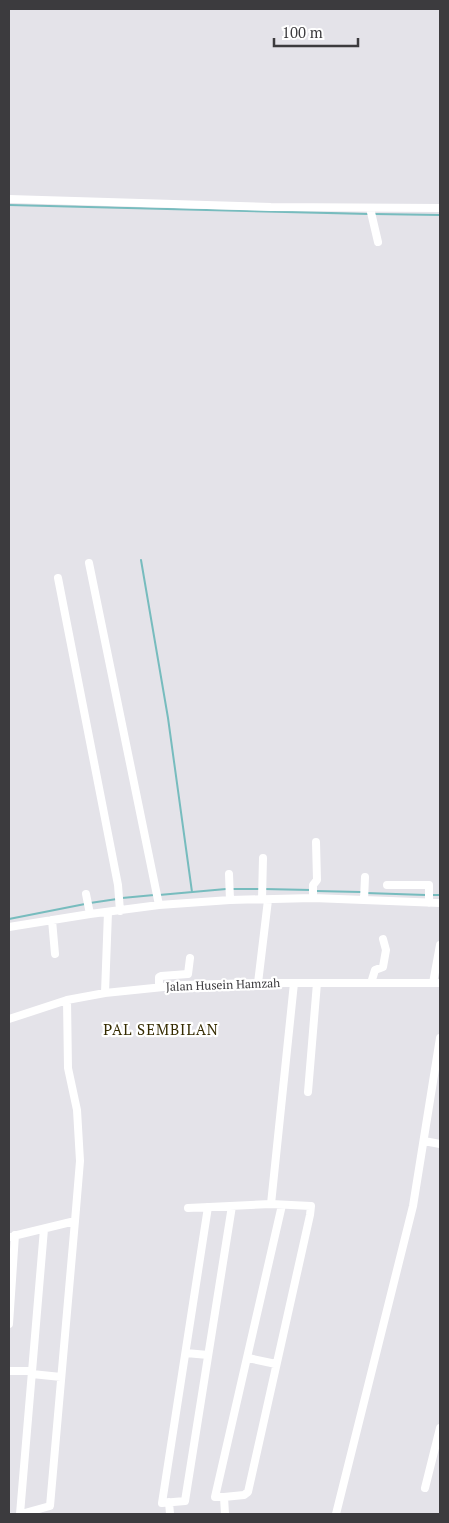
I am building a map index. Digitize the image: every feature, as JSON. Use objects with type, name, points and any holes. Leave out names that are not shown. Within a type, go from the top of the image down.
[{"type":"street","points":[[9,199],[371,213],[440,208]]},
{"type":"street","points":[[371,213],[378,242]]},
{"type":"street","points":[[89,563],[159,904]]},
{"type":"street","points":[[58,578],[120,894],[120,910]]},
{"type":"street","points":[[313,896],[313,885],[317,880],[316,842]]},
{"type":"street","points":[[258,983],[264,899],[262,884],[263,858]]},
{"type":"street","points":[[229,874],[230,898]]},
{"type":"street","points":[[364,898],[365,881]]},
{"type":"street","points":[[387,884],[429,885],[429,901]]},
{"type":"street","points":[[86,894],[90,914]]},
{"type":"street","points":[[9,927],[159,904],[230,898],[264,899],[313,896],[440,903]]},
{"type":"street","points":[[105,992],[108,912]]},
{"type":"street","points":[[52,920],[55,954]]},
{"type":"street","points":[[371,983],[375,970],[383,967],[386,950],[383,939]]},
{"type":"street","points":[[436,983],[440,945]]},
{"type":"street","points":[[159,987],[159,977],[161,976],[188,974],[190,958]]},
{"type":"street","name":"Jalan Husein Hamzah","points":[[9,1019],[67,1000],[105,992],[159,987],[258,983],[436,983]]},
{"type":"street","points":[[271,1204],[294,983]]},
{"type":"street","points":[[308,1092],[317,983]]},
{"type":"street","points":[[44,1228],[21,1514],[50,1506],[80,1161],[77,1110],[68,1068],[67,1000]]},
{"type":"street","points":[[336,1514],[413,1206],[440,1038]]},
{"type":"street","points":[[424,1141],[440,1144]]},
{"type":"street","points":[[188,1208],[271,1204],[311,1206],[248,1492],[224,1497],[215,1497],[282,1205]]},
{"type":"street","points":[[208,1207],[162,1503],[186,1501],[232,1206]]},
{"type":"street","points":[[9,1324],[12,1236],[75,1221]]},
{"type":"street","points":[[186,1353],[208,1355]]},
{"type":"street","points":[[248,1358],[276,1364]]},
{"type":"street","points":[[9,1371],[61,1377]]},
{"type":"street","points":[[425,1488],[440,1428]]},
{"type":"street","points":[[224,1497],[225,1514]]},
{"type":"street","points":[[169,1502],[170,1514]]},
{"type":"waterway","points":[[9,205],[369,214]]},
{"type":"waterway","points":[[374,214],[440,215]]},
{"type":"waterway","points":[[141,560],[168,718],[192,892]]},
{"type":"waterway","points":[[159,895],[226,889]]},
{"type":"waterway","points":[[231,889],[259,889]]},
{"type":"waterway","points":[[264,889],[311,890]]},
{"type":"waterway","points":[[316,891],[361,892]]},
{"type":"waterway","points":[[366,893],[426,895]]},
{"type":"waterway","points":[[122,898],[154,895]]},
{"type":"waterway","points":[[431,895],[440,895]]},
{"type":"waterway","points":[[90,903],[117,899]]},
{"type":"waterway","points":[[9,919],[85,904]]},
{"type":"district","name":"PAL SEMBILAN","points":[[161,1030]]}]
